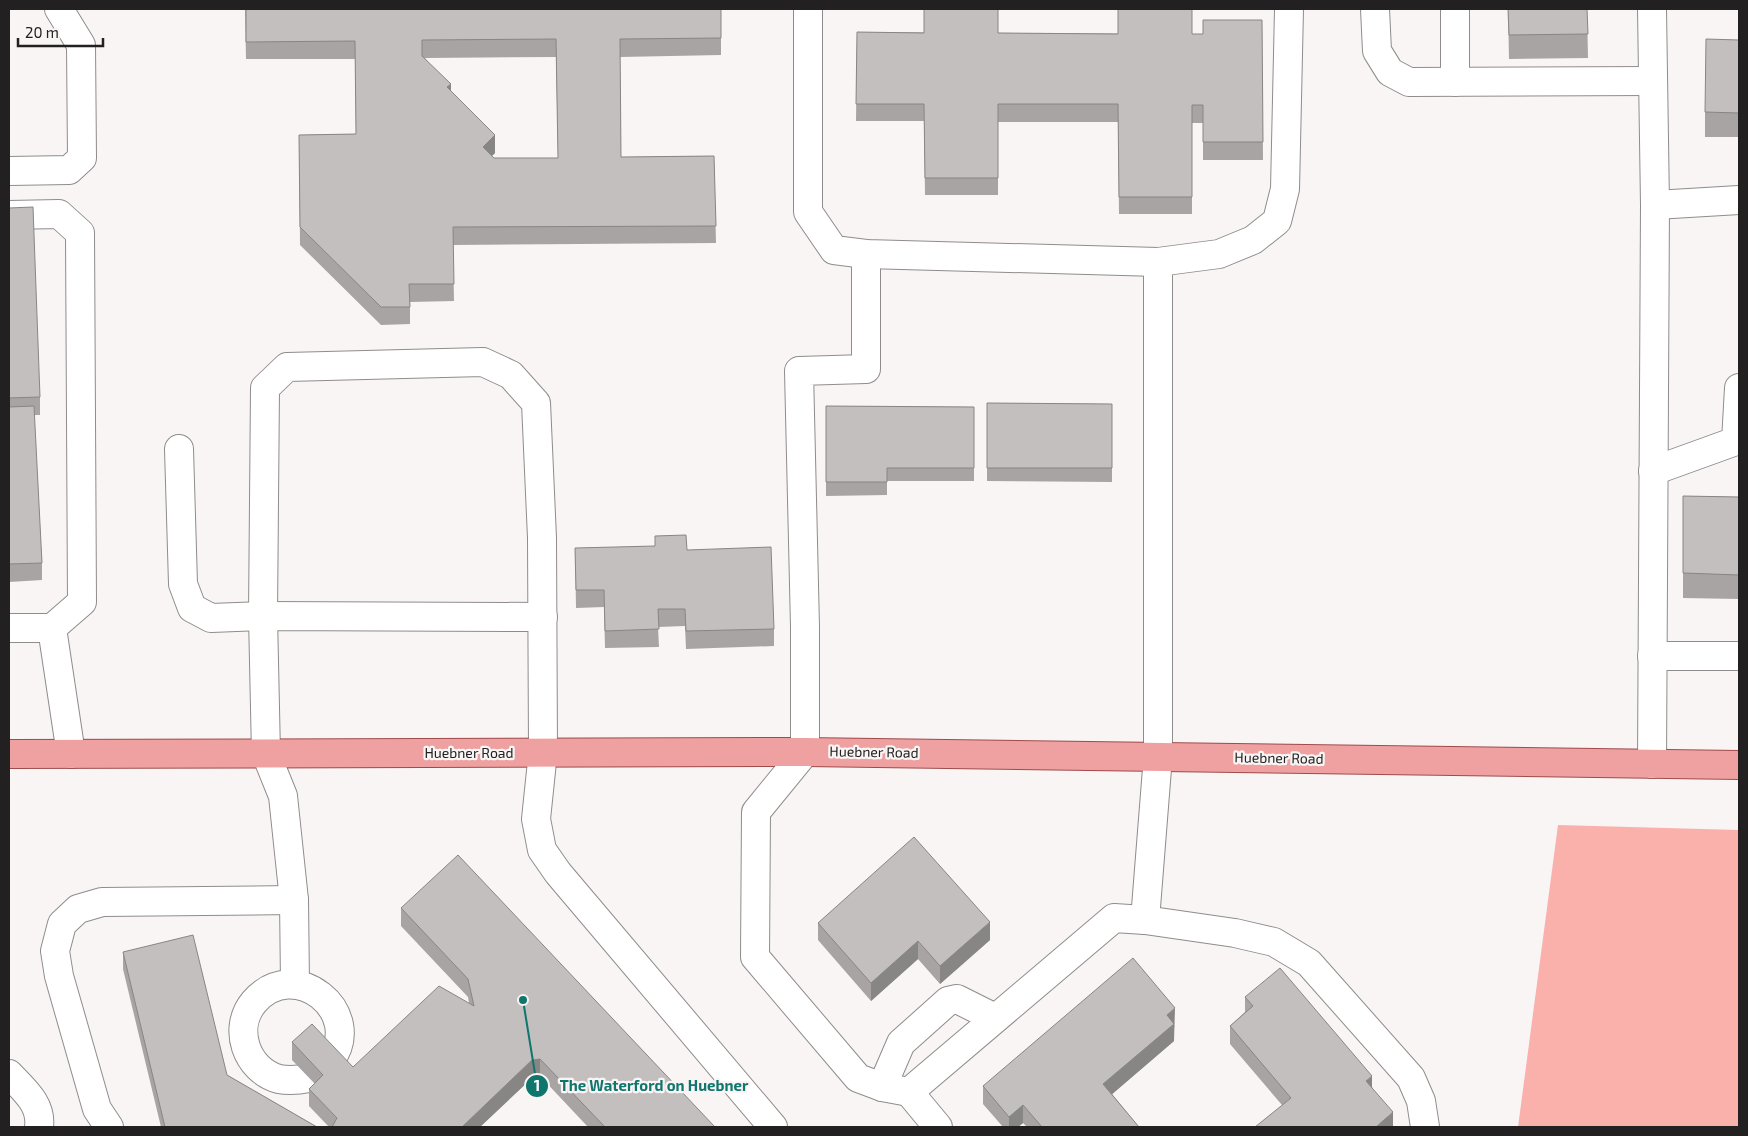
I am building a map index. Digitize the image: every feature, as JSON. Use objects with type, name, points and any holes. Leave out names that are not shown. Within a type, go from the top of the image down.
[{"type":"main road","name":"Huebner Road","points":[[9,754],[805,752],[1739,765]]},
{"type":"lane","points":[[9,171],[69,170],[82,158],[81,45],[59,9]]},
{"type":"lane","points":[[808,9],[808,212],[834,250],[866,254],[1158,262],[1219,254],[1253,240],[1277,221],[1285,189],[1289,9]]},
{"type":"lane","points":[[1375,9],[1377,51],[1390,72],[1409,82],[1653,82]]},
{"type":"lane","points":[[1455,9],[1455,82]]},
{"type":"lane","points":[[1652,9],[1655,205],[1652,764]]},
{"type":"lane","points":[[1655,205],[1739,200]]},
{"type":"lane","points":[[9,215],[59,214],[80,233],[82,602],[52,628],[9,628]]},
{"type":"lane","points":[[866,254],[866,369],[799,371],[806,627],[805,752],[756,812],[755,957],[858,1078],[882,1087],[909,1092],[938,1127]]},
{"type":"lane","points":[[1145,920],[1158,756],[1158,262]]},
{"type":"lane","points":[[295,984],[294,900],[283,796],[266,754],[263,616],[265,388],[287,367],[483,362],[511,375],[536,403],[542,538],[543,752],[536,819],[542,850],[564,880],[773,1127]]},
{"type":"lane","points":[[1653,471],[1736,441],[1739,388]]},
{"type":"lane","points":[[179,449],[183,584],[192,608],[211,618],[263,616],[543,617]]},
{"type":"lane","points":[[52,628],[71,754]]},
{"type":"lane","points":[[1652,656],[1739,656]]},
{"type":"lane","points":[[109,1127],[97,1109],[59,976],[55,950],[62,924],[78,909],[102,902],[294,900]]},
{"type":"lane","points":[[909,1092],[1114,918],[1145,920],[1235,933],[1274,942],[1309,963],[1411,1078],[1421,1101],[1425,1127]]},
{"type":"lane","points":[[309,1078],[294,1080],[278,1078],[264,1072],[252,1061],[245,1047],[243,1032],[246,1016],[253,1002],[265,992],[279,985],[295,984],[311,988],[324,997],[334,1010],[339,1025],[339,1041],[330,1061]]},
{"type":"lane","points":[[882,1087],[901,1042],[948,1001],[957,999],[995,1018]]},
{"type":"lane","points":[[9,1074],[33,1100],[40,1117],[39,1127]]},
{"type":"shaded area","points":[[1558,825],[1739,830],[1739,1127],[1518,1127]]},
{"type":"building","points":[[246,9],[721,9],[721,38],[620,39],[621,157],[714,156],[716,226],[453,227],[454,284],[409,284],[410,307],[381,307],[300,227],[299,135],[356,134],[355,41],[246,42]],"holes":[[[556,39],[558,158],[494,158],[483,147],[495,135],[447,87],[451,84],[422,56],[422,40]]]},
{"type":"building","points":[[924,9],[998,9],[998,33],[1118,34],[1118,9],[1192,9],[1192,34],[1203,34],[1203,20],[1262,20],[1263,142],[1203,142],[1203,105],[1192,105],[1192,197],[1119,197],[1118,104],[998,104],[998,178],[925,178],[924,104],[856,104],[857,32],[924,33]]},
{"type":"building","points":[[1508,9],[1587,9],[1588,34],[1509,35]]},
{"type":"building","points":[[1706,39],[1739,40],[1739,113],[1705,112]]},
{"type":"building","points":[[33,207],[40,397],[9,398],[9,208]]},
{"type":"building","points":[[987,403],[1112,404],[1112,468],[987,468]]},
{"type":"building","points":[[34,406],[42,563],[9,564],[9,407]]},
{"type":"building","points":[[826,406],[974,407],[974,468],[887,468],[887,482],[826,482]]},
{"type":"building","points":[[1683,496],[1739,497],[1739,575],[1683,573]]},
{"type":"building","points":[[686,535],[687,550],[771,547],[774,629],[686,631],[685,609],[658,609],[659,629],[605,631],[604,590],[576,590],[575,548],[655,546],[655,536]]},
{"type":"building","points":[[914,837],[990,922],[940,966],[918,941],[871,983],[818,923]]},
{"type":"building","points":[[458,855],[715,1127],[605,1127],[540,1059],[532,1060],[462,1127],[332,1127],[337,1118],[309,1089],[323,1075],[292,1042],[312,1024],[353,1067],[439,986],[474,1006],[468,979],[401,908]]},
{"type":"building","points":[[193,935],[227,1075],[317,1127],[165,1127],[123,952]]},
{"type":"building","points":[[1133,958],[1175,1008],[1167,1015],[1174,1024],[1103,1084],[1139,1127],[1042,1127],[1023,1105],[1009,1117],[983,1086]]},
{"type":"building","points":[[1280,968],[1372,1076],[1366,1081],[1393,1112],[1376,1127],[1255,1127],[1291,1098],[1230,1026],[1253,1006],[1245,997]]},
{"type":"place","name":"The Waterford on Huebner","points":[[523,1000]]}]
